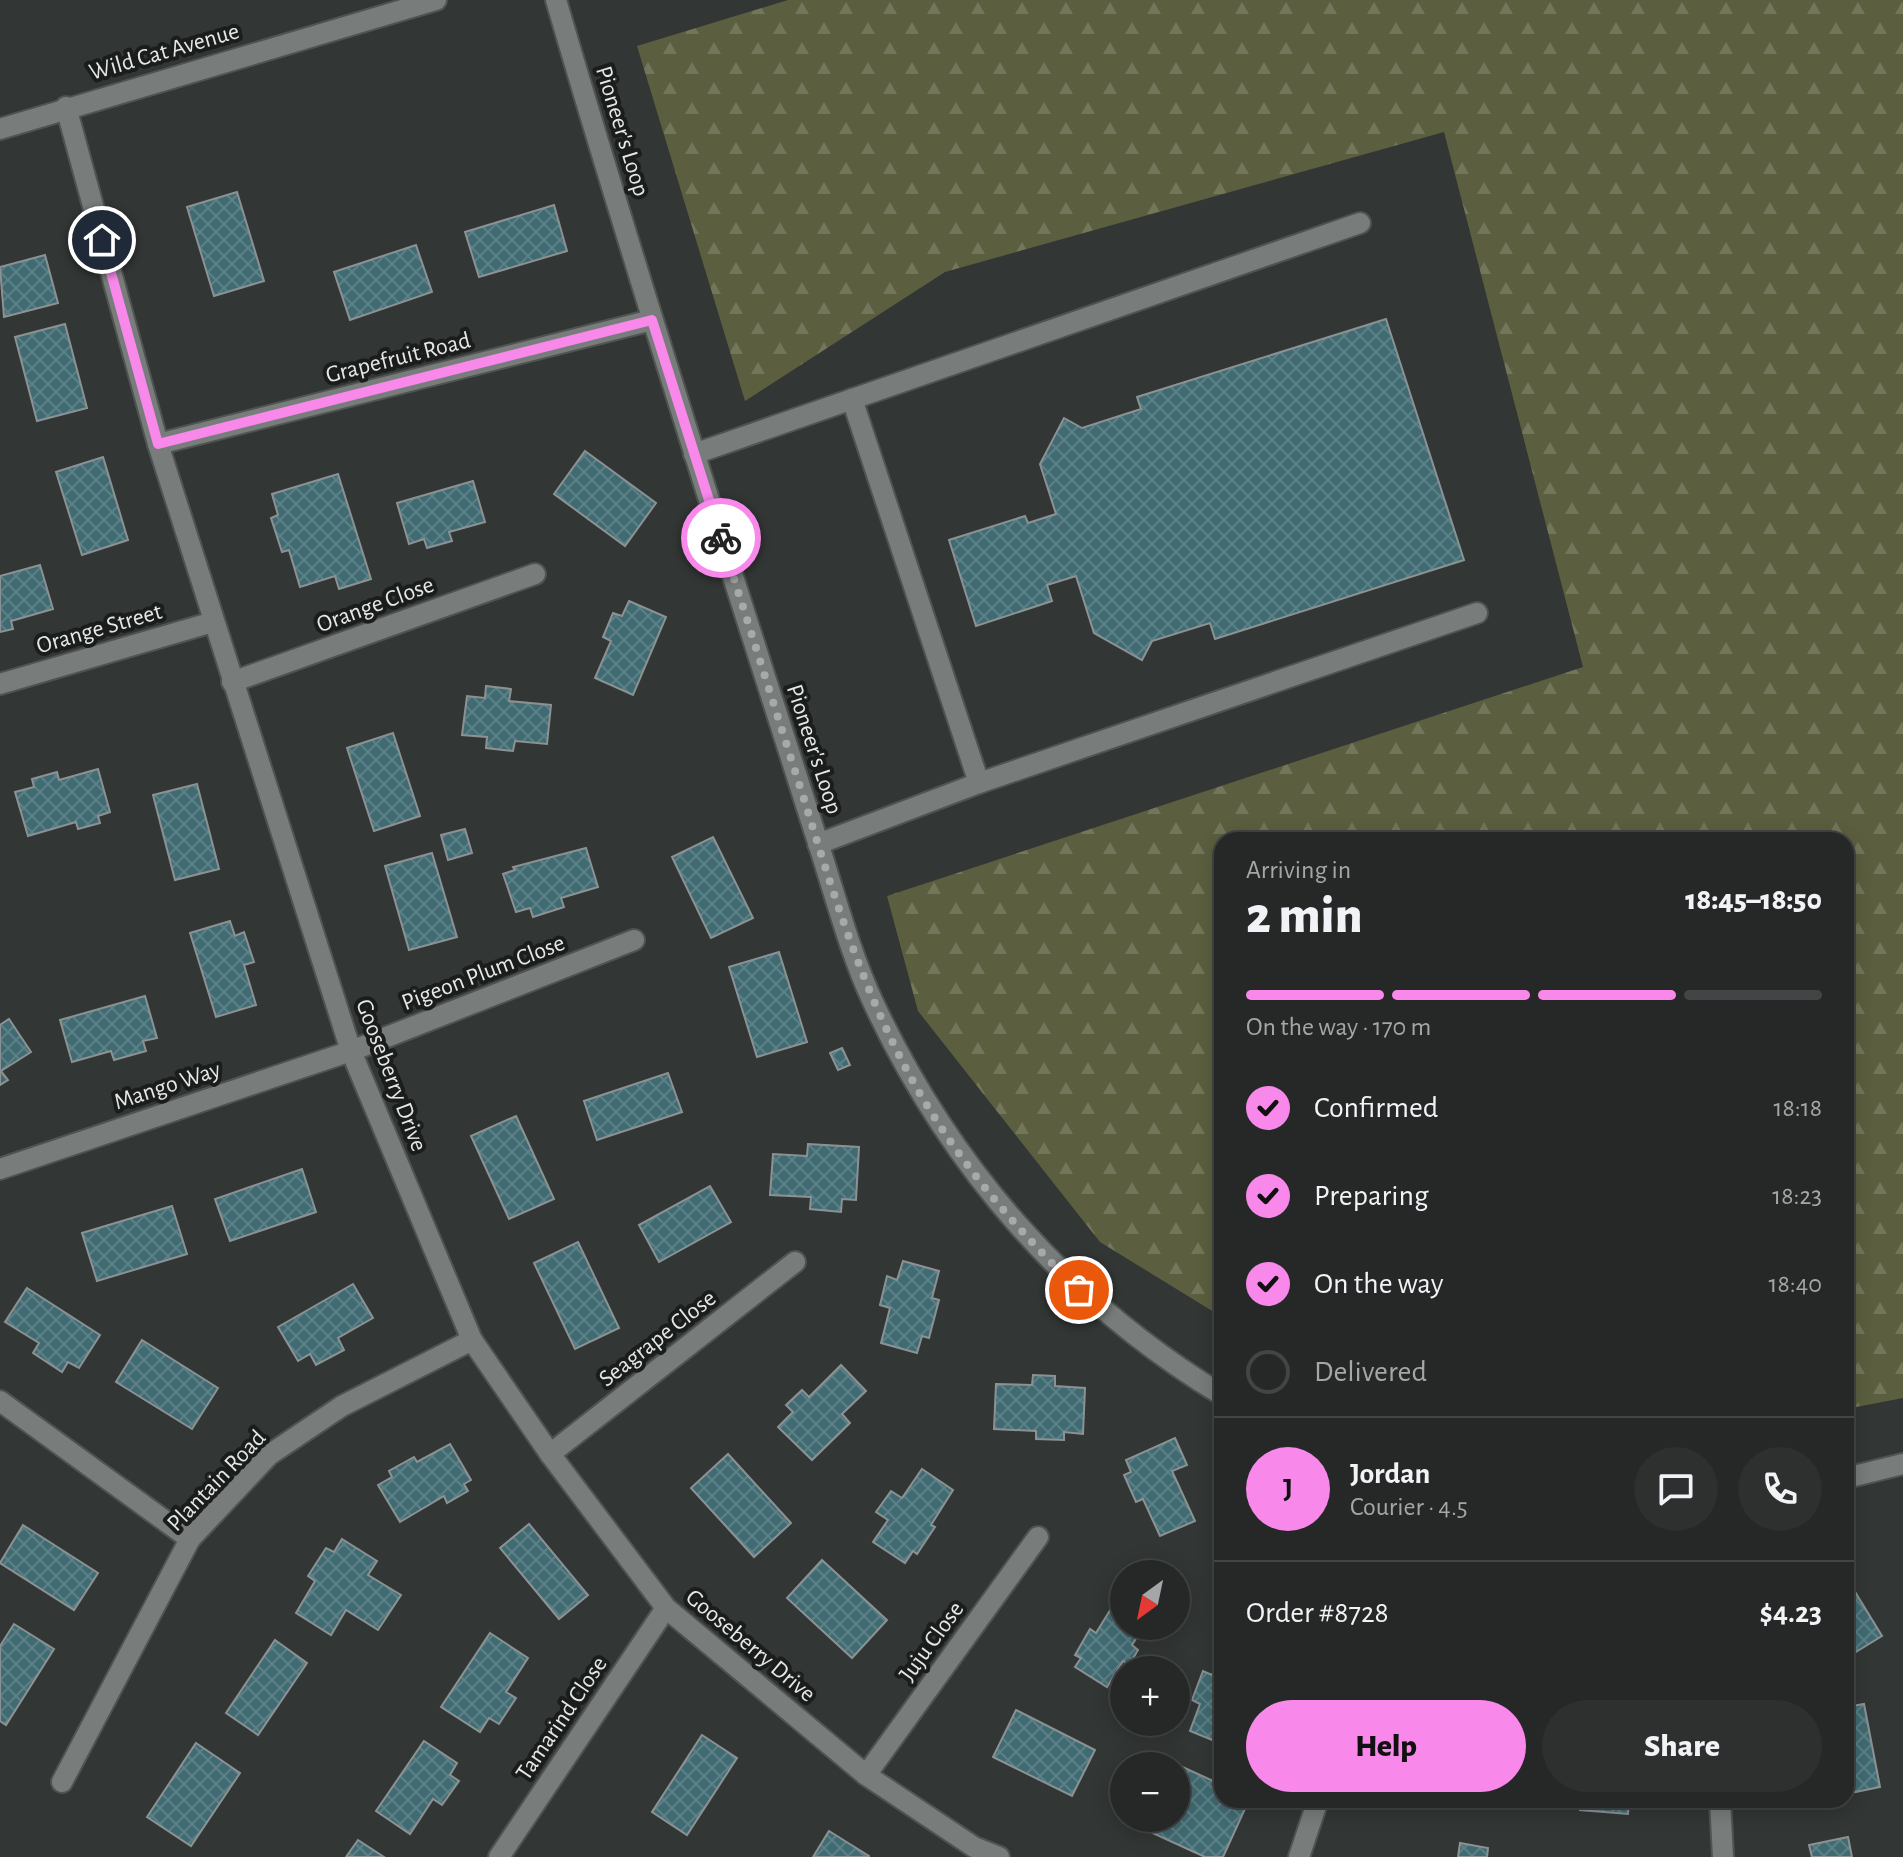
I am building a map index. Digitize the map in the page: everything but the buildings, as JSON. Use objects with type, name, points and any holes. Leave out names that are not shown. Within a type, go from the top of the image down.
[{"type":"street","name":"Wild Cat Avenue","points":[[0,129],[436,0]]},
{"type":"street","name":"Pioneer's Loop","points":[[556,0],[694,454],[818,844],[872,1000],[920,1093],[979,1182],[1035,1248],[1102,1310],[1175,1366],[1214,1390]]},
{"type":"street","name":"Gooseberry Drive","points":[[66,107],[158,444],[351,1051],[472,1340],[550,1454],[666,1608],[866,1775],[971,1852],[999,1857]]},
{"type":"street","points":[[694,454],[1360,223]]},
{"type":"street","name":"Grapefruit Road","points":[[158,444],[652,320]]},
{"type":"street","points":[[852,399],[979,783]]},
{"type":"street","name":"Orange Close","points":[[232,682],[535,574]]},
{"type":"street","points":[[818,844],[979,783],[1477,613]]},
{"type":"street","name":"Orange Street","points":[[0,684],[213,622]]},
{"type":"street","name":"Pigeon Plum Close","points":[[351,1051],[634,940]]},
{"type":"street","name":"Mango Way","points":[[0,1169],[351,1051]]},
{"type":"street","name":"Seagrape Close","points":[[550,1454],[795,1262]]},
{"type":"street","name":"Plantain Road","points":[[62,1782],[190,1539],[269,1455],[342,1406],[472,1340]]},
{"type":"street","points":[[0,1401],[190,1539]]},
{"type":"street","points":[[1854,1476],[1903,1464]]},
{"type":"street","name":"Juju Close","points":[[866,1775],[1038,1537]]},
{"type":"street","name":"Tamarind Close","points":[[499,1857],[666,1608]]},
{"type":"street","points":[[1299,1857],[1315,1808]]},
{"type":"street","points":[[1720,1808],[1723,1857]]},
{"type":"green space","points":[[788,0],[1903,0],[1903,1398],[1854,1407],[1854,832],[1214,832],[1214,1312],[1100,1242],[918,1011],[887,896],[1583,667],[1444,132],[945,272],[745,401],[637,46]]},
{"type":"way so far","points":[[721,538],[846,931],[872,1000],[920,1093],[979,1182],[1035,1248],[1079,1290]]},
{"type":"route","points":[[102,240],[158,444],[652,320],[721,538]]}]
